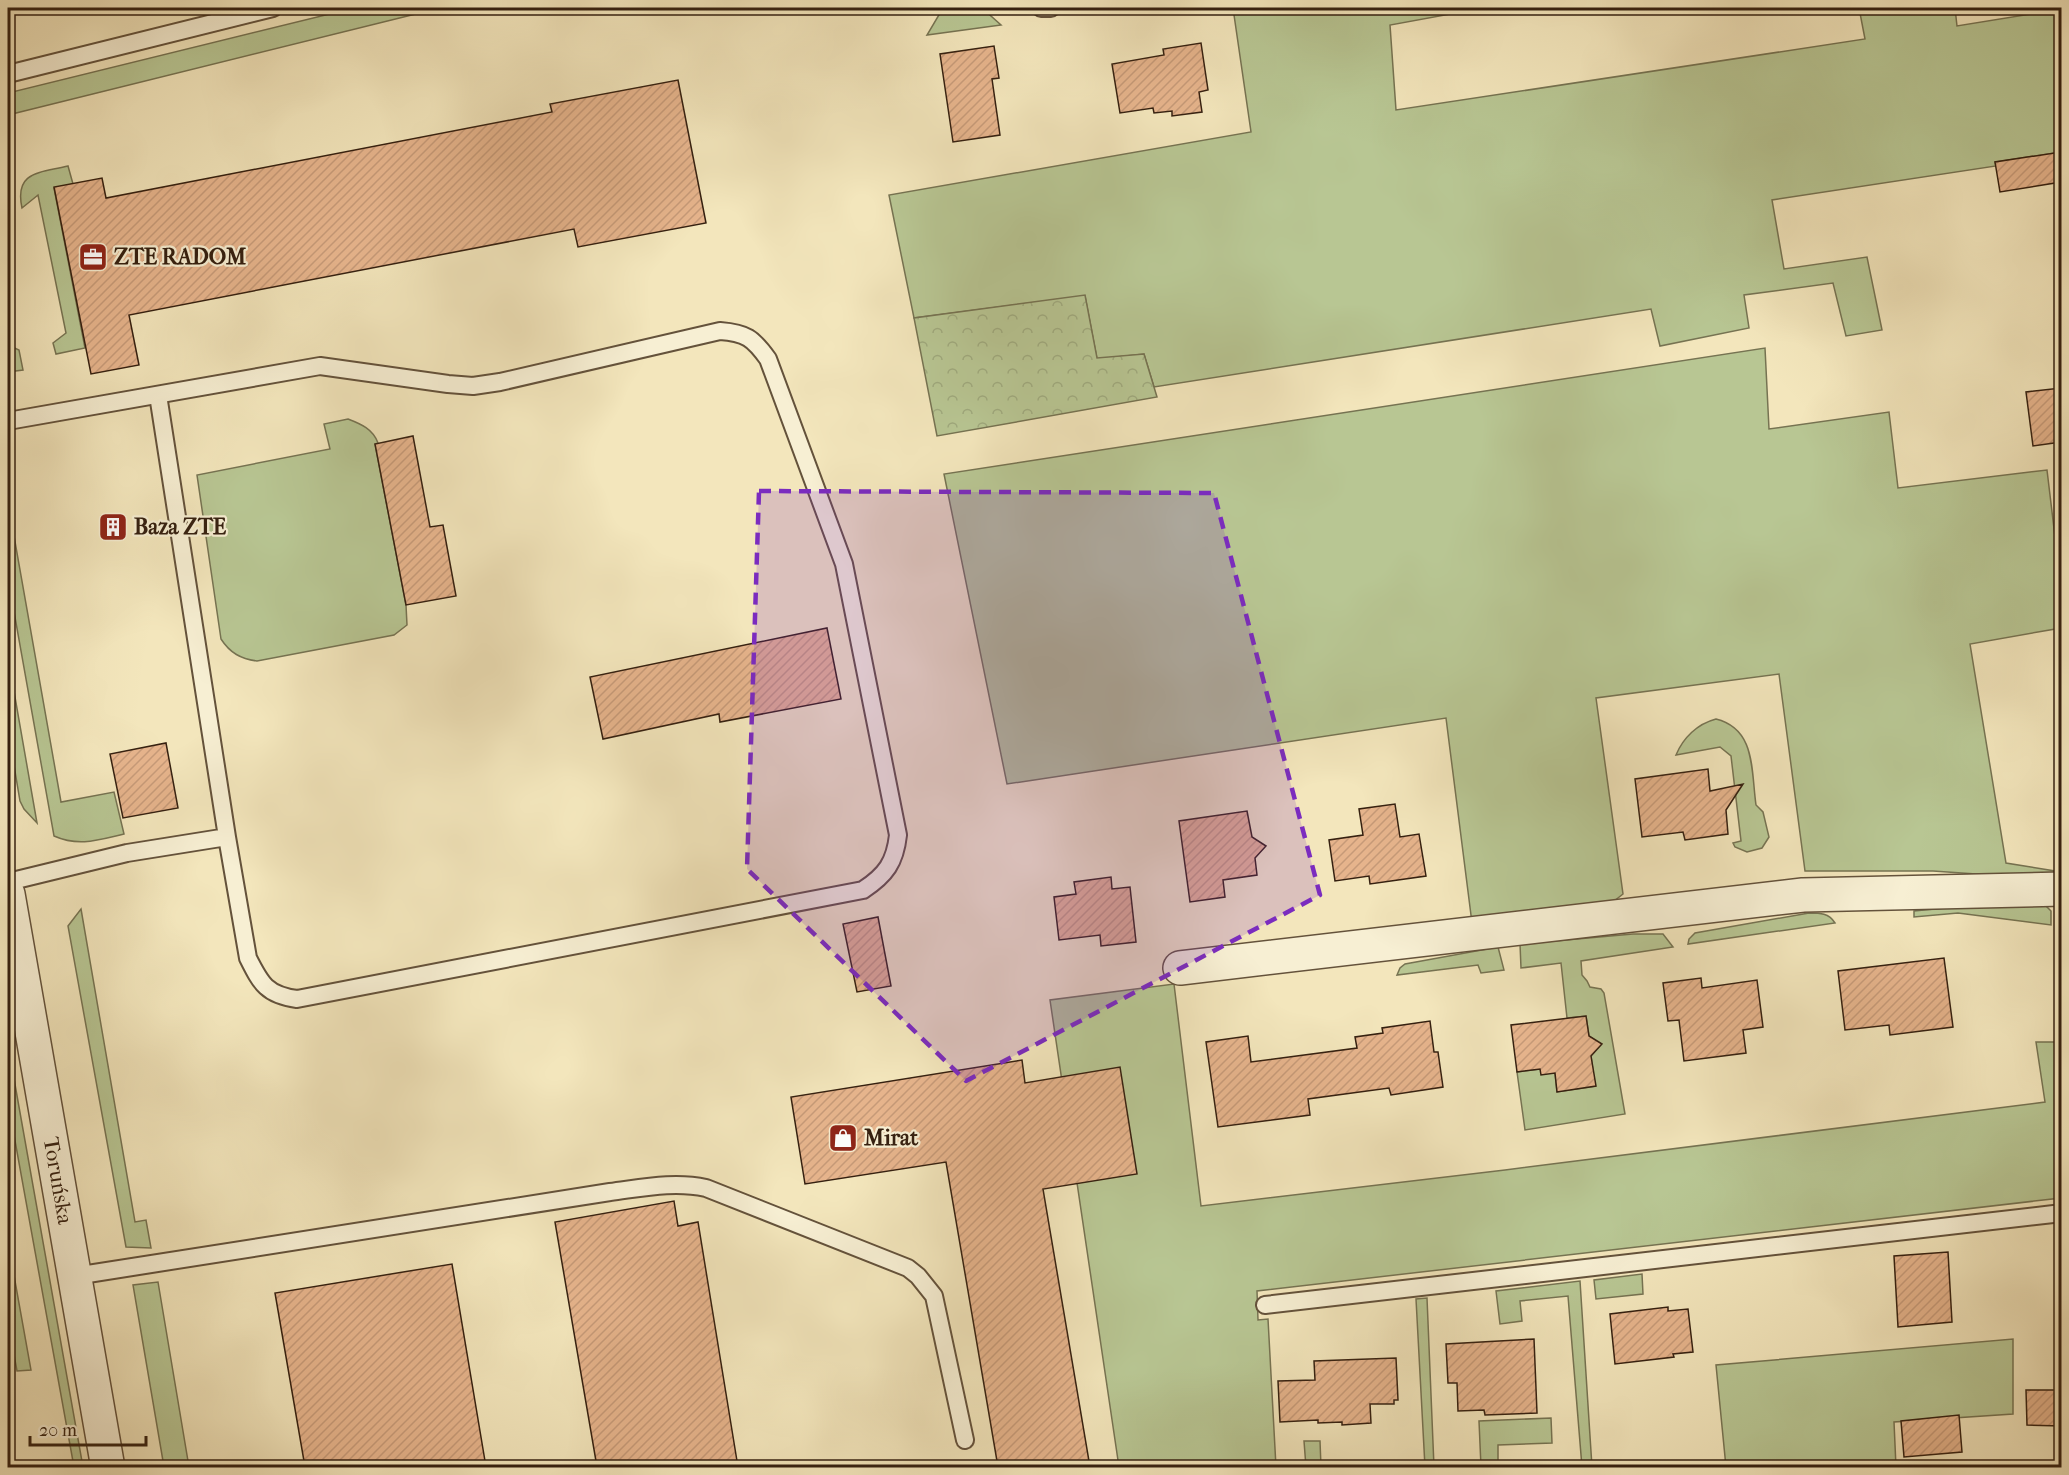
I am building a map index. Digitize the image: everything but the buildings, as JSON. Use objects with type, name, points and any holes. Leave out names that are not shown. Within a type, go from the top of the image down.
[{"type":"street","points":[[1180,968],[1803,895],[2061,889]]},
{"type":"street","name":"Toruńska","points":[[8,894],[108,1467]]},
{"type":"lane","points":[[8,74],[273,8]]},
{"type":"lane","points":[[8,421],[320,366],[474,386],[720,331],[746,335],[757,343],[768,359],[844,564],[898,835],[896,854],[878,881],[863,890],[297,999],[280,997],[267,989],[248,958],[158,395]]},
{"type":"lane","points":[[8,882],[127,853],[227,837]]},
{"type":"lane","points":[[75,1276],[610,1192],[678,1184],[694,1185],[908,1268],[918,1276],[934,1296],[965,1440]]},
{"type":"lane","points":[[1265,1305],[2061,1213]]},
{"type":"highlighted area","points":[[759,491],[1214,493],[1320,895],[966,1081],[747,869]]},
{"type":"green space","points":[[354,8],[440,8],[8,115],[8,93]]},
{"type":"green space","points":[[943,8],[982,8],[1001,25],[927,35]]},
{"type":"green space","points":[[1233,8],[1483,8],[1390,25],[1396,110],[1865,39],[1859,8],[1955,8],[1957,26],[2061,9],[2061,152],[1995,162],[1996,166],[1772,200],[1784,269],[1867,257],[1882,330],[1846,336],[1833,283],[1744,295],[1749,328],[1660,346],[1651,309],[1154,387],[1144,354],[1097,359],[1085,296],[914,318],[889,195],[1251,132]]},
{"type":"green space","points":[[68,166],[73,184],[54,188],[85,348],[56,354],[53,343],[66,333],[38,195],[22,208],[21,196],[22,187],[32,176]]},
{"type":"green space","points":[[1085,295],[1097,358],[1144,354],[1157,397],[937,436],[914,318]]},
{"type":"green space","points":[[8,345],[19,350],[23,370],[8,372]]},
{"type":"green space","points":[[1765,348],[1769,429],[1889,412],[1898,488],[2047,470],[2055,537],[2061,537],[2061,628],[1970,644],[2006,863],[2061,872],[2061,880],[1933,871],[1805,871],[1779,674],[1596,698],[1623,894],[1609,905],[1472,923],[1446,718],[1007,784],[944,474]]},
{"type":"green space","points":[[348,419],[370,431],[378,443],[375,444],[406,605],[407,625],[394,635],[257,661],[241,657],[232,652],[221,639],[197,475],[330,449],[324,424]]},
{"type":"green space","points":[[8,502],[61,802],[114,792],[124,834],[80,842],[54,836],[8,578]]},
{"type":"green space","points":[[8,657],[37,823],[20,801],[8,730]]},
{"type":"green space","points":[[1716,719],[1729,724],[1745,741],[1752,765],[1756,805],[1763,812],[1769,837],[1762,848],[1747,852],[1735,847],[1733,843],[1741,841],[1731,756],[1720,747],[1676,755],[1691,732]]},
{"type":"green space","points":[[2039,903],[2051,911],[2051,925],[1958,913],[1914,917],[1914,911],[1986,904]]},
{"type":"green space","points":[[81,909],[135,1222],[146,1220],[151,1248],[126,1247],[68,926]]},
{"type":"green space","points":[[1809,913],[1827,915],[1835,923],[1688,944],[1689,939],[1695,933]]},
{"type":"green space","points":[[1633,934],[1663,934],[1673,947],[1581,961],[1582,975],[1590,987],[1601,989],[1604,993],[1625,1114],[1525,1130],[1517,1072],[1540,1069],[1555,1073],[1557,1092],[1595,1086],[1591,1056],[1595,1040],[1589,1036],[1586,1016],[1567,1018],[1561,963],[1521,968],[1520,944]]},
{"type":"green space","points":[[1498,947],[1504,970],[1481,973],[1478,965],[1397,975],[1405,964]]},
{"type":"green space","points":[[1174,984],[1201,1206],[2045,1102],[2036,1042],[2057,1042],[2062,1056],[2061,1198],[1257,1291],[1258,1320],[1268,1319],[1276,1467],[1119,1467],[1050,1000]]},
{"type":"green space","points":[[8,1045],[83,1467],[74,1467],[8,1102]]},
{"type":"green space","points":[[8,1242],[31,1370],[17,1371],[8,1323]]},
{"type":"green space","points":[[1642,1274],[1643,1294],[1596,1299],[1594,1280]]},
{"type":"green space","points":[[1580,1281],[1592,1467],[1582,1467],[1568,1296],[1520,1301],[1522,1321],[1500,1324],[1496,1291]]},
{"type":"green space","points":[[158,1282],[189,1467],[164,1467],[133,1285]]},
{"type":"green space","points":[[1427,1298],[1434,1468],[1425,1467],[1416,1299]]},
{"type":"green space","points":[[2013,1339],[2013,1414],[1894,1422],[1896,1467],[1726,1467],[1716,1365]]},
{"type":"green space","points":[[1551,1418],[1552,1443],[1498,1445],[1498,1467],[1481,1467],[1479,1421]]},
{"type":"green space","points":[[1304,1441],[1320,1441],[1321,1467],[1306,1467]]},
{"type":"place","name":"ZTE RADOM","points":[[93,257]]},
{"type":"place","name":"Baza ZTE","points":[[113,527]]},
{"type":"place","name":"Mirat","points":[[843,1138]]}]
